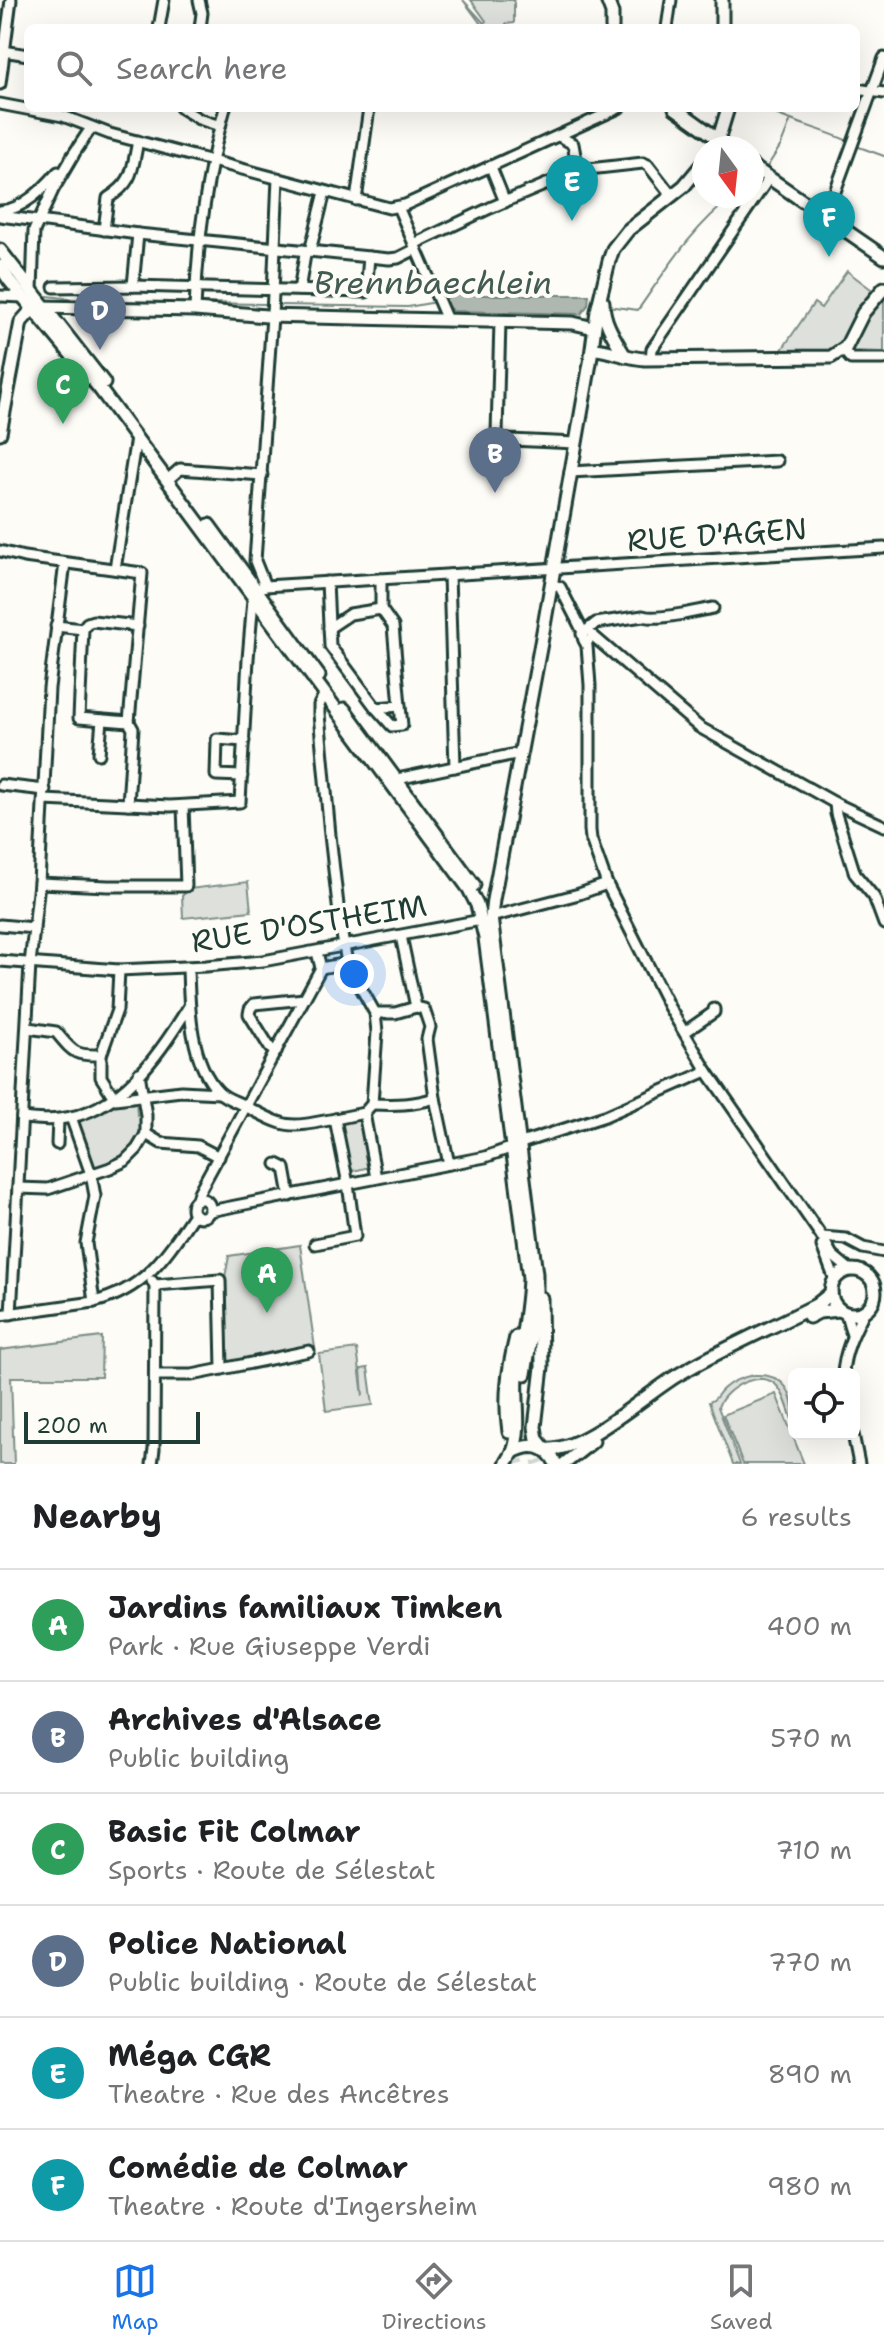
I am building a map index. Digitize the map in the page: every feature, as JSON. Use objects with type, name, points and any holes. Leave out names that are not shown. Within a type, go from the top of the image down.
[{"type":"main road","points":[[607,0],[612,24]]},
{"type":"main road","points":[[722,0],[722,24]]},
{"type":"main road","points":[[680,112],[710,136]]},
{"type":"main road","points":[[722,136],[727,112]]},
{"type":"main road","points":[[706,132],[724,121]]},
{"type":"main road","points":[[764,174],[884,257]]},
{"type":"main road","points":[[486,918],[494,891],[551,584],[597,311],[613,249],[628,230],[692,176]]},
{"type":"main road","points":[[0,250],[99,388],[172,476],[259,592],[328,696],[469,889],[486,918]]},
{"type":"main road","points":[[0,266],[29,294],[272,316],[445,315],[500,321],[573,323],[594,328],[599,337],[590,363]]},
{"type":"main road","points":[[596,349],[651,359],[831,357],[843,350],[863,313],[884,288]]},
{"type":"main road","points":[[603,292],[603,315],[625,356]]},
{"type":"main road","points":[[0,433],[29,294]]},
{"type":"main road","points":[[573,323],[597,311]]},
{"type":"main road","points":[[138,435],[259,592]]},
{"type":"main road","points":[[328,696],[397,779],[478,892],[486,918],[536,1274],[541,1291],[543,1348],[535,1427],[537,1439],[556,1464]]},
{"type":"main road","points":[[478,892],[494,891]]},
{"type":"main road","points":[[506,1464],[517,1436],[518,1374],[529,1278],[517,1145]]},
{"type":"main road","points":[[564,1464],[581,1449],[683,1381],[819,1312],[842,1312],[864,1312],[880,1292],[863,1272],[850,1270],[835,1280],[832,1299],[842,1312]]},
{"type":"main road","points":[[869,1276],[884,1273]]},
{"type":"main road","points":[[526,1429],[524,1392],[536,1306],[536,1274]]},
{"type":"main road","points":[[513,1452],[528,1446],[564,1448],[583,1440],[678,1375],[816,1305],[831,1293]]},
{"type":"main road","points":[[509,1432],[505,1412],[509,1364],[517,1334],[525,1319]]},
{"type":"street","points":[[0,84],[11,0]]},
{"type":"street","points":[[160,24],[164,0]]},
{"type":"street","points":[[199,0],[201,24]]},
{"type":"street","points":[[668,24],[671,0]]},
{"type":"street","points":[[3,51],[24,54]]},
{"type":"street","points":[[826,216],[884,58]]},
{"type":"street","points":[[860,90],[884,93]]},
{"type":"street","points":[[0,104],[24,109]]},
{"type":"street","points":[[42,112],[63,116],[110,134],[385,208],[398,207],[610,112]]},
{"type":"street","points":[[188,112],[220,126]]},
{"type":"street","points":[[195,310],[205,201],[224,112]]},
{"type":"street","points":[[356,200],[368,112]]},
{"type":"street","points":[[0,213],[37,193],[85,142],[91,128]]},
{"type":"street","points":[[85,142],[110,134]]},
{"type":"street","points":[[559,136],[573,144],[580,170]]},
{"type":"street","points":[[104,230],[108,198],[129,181],[138,141]]},
{"type":"street","points":[[29,294],[34,231],[73,156]]},
{"type":"street","points":[[0,213],[34,218],[38,222],[138,234],[393,259],[505,202],[580,170],[643,163],[648,165],[672,196]]},
{"type":"street","points":[[491,167],[505,202]]},
{"type":"street","points":[[1,785],[44,795],[128,804],[183,806],[240,802],[259,592],[255,561],[274,290],[278,178]]},
{"type":"street","points":[[651,359],[652,349],[769,178]]},
{"type":"street","points":[[299,290],[306,250],[325,192]]},
{"type":"street","points":[[398,207],[445,315]]},
{"type":"street","points":[[133,286],[138,234]]},
{"type":"street","points":[[54,287],[366,292],[369,257]]},
{"type":"street","points":[[0,294],[6,287],[29,294]]},
{"type":"street","points":[[0,294],[29,294]]},
{"type":"street","points":[[500,321],[497,433],[501,439],[576,443]]},
{"type":"street","points":[[843,350],[851,359],[884,359]]},
{"type":"street","points":[[115,569],[138,435]]},
{"type":"street","points":[[570,472],[777,461]]},
{"type":"street","points":[[172,476],[180,469],[262,475]]},
{"type":"street","name":"RUE D'AGEN","points":[[259,592],[327,582],[884,548]]},
{"type":"street","points":[[0,551],[142,573],[129,722],[133,729],[128,804]]},
{"type":"street","points":[[65,563],[49,688],[39,883],[30,964],[18,1188],[6,1315],[109,1299],[149,1275],[163,1260],[194,1214],[192,1207],[199,1192],[321,968],[317,952]]},
{"type":"street","points":[[449,575],[455,767]]},
{"type":"street","points":[[327,582],[330,646],[392,726],[402,725],[393,626],[381,609],[381,579]]},
{"type":"street","points":[[551,584],[560,587],[588,636],[699,727],[835,803],[884,826]]},
{"type":"street","points":[[713,608],[649,619],[643,616],[596,623],[588,636],[591,839],[607,884],[654,978],[707,1071],[832,1255],[850,1270]]},
{"type":"street","points":[[329,628],[350,614],[381,609]]},
{"type":"street","points":[[56,626],[83,629],[93,621],[138,626]]},
{"type":"street","points":[[83,629],[79,718],[129,722]]},
{"type":"street","points":[[22,1118],[58,1120],[115,1099],[181,1091],[220,1093],[275,1123],[296,1127],[364,1113],[372,1104],[377,1032],[375,1013],[347,963],[330,838],[319,714],[319,705],[328,696]]},
{"type":"street","points":[[376,708],[400,706]]},
{"type":"street","points":[[99,754],[102,720]]},
{"type":"street","points":[[242,776],[216,775],[217,739],[244,741]]},
{"type":"street","points":[[397,779],[520,753]]},
{"type":"street","points":[[835,803],[855,874],[874,897],[884,924]]},
{"type":"street","points":[[39,883],[186,886],[183,806]]},
{"type":"street","name":"RUE D'OSTHEIM","points":[[0,961],[119,970],[263,961],[486,918],[607,884]]},
{"type":"street","points":[[0,925],[34,928]]},
{"type":"street","points":[[401,936],[416,1007]]},
{"type":"street","name":"RUE D'OSTHEIM","points":[[321,968],[347,963]]},
{"type":"street","points":[[188,968],[189,1006],[197,1049],[205,1070],[220,1093]]},
{"type":"street","points":[[115,1099],[101,1077],[101,1055],[117,1010],[119,970]]},
{"type":"street","points":[[276,1052],[270,1048],[249,1014],[250,1009],[254,1004],[304,999]]},
{"type":"street","points":[[115,1099],[173,1032],[189,1006]]},
{"type":"street","points":[[375,1013],[395,1013],[416,1007],[424,1009],[430,1027],[427,1039],[435,1098],[449,1164]]},
{"type":"street","points":[[685,1032],[714,1009]]},
{"type":"street","points":[[28,1028],[56,1032],[73,1052],[82,1056],[101,1055]]},
{"type":"street","points":[[194,1214],[205,1216],[210,1211],[485,1157],[605,1116],[707,1071]]},
{"type":"street","points":[[18,1188],[48,1189],[125,1161],[146,1134],[139,1073]]},
{"type":"street","points":[[372,1104],[417,1104],[435,1098]]},
{"type":"street","points":[[364,1113],[376,1178]]},
{"type":"street","points":[[71,1117],[91,1174],[95,1196],[86,1243],[94,1302]]},
{"type":"street","points":[[315,1244],[355,1236],[335,1119]]},
{"type":"street","points":[[57,1144],[58,1120]]},
{"type":"street","points":[[146,1134],[161,1143],[198,1146],[219,1157]]},
{"type":"street","points":[[277,1164],[285,1168],[290,1196]]},
{"type":"street","points":[[197,1199],[209,1203],[210,1211]]},
{"type":"street","points":[[820,1234],[884,1252]]},
{"type":"street","points":[[820,1234],[835,1280]]},
{"type":"street","points":[[832,1255],[839,1240]]},
{"type":"street","points":[[149,1275],[155,1285],[152,1464]]},
{"type":"street","points":[[155,1285],[220,1280],[222,1369]]},
{"type":"street","points":[[842,1312],[852,1335]]},
{"type":"street","points":[[844,1368],[852,1335],[864,1312]]},
{"type":"street","points":[[155,1375],[192,1375],[309,1351]]},
{"type":"street","points":[[854,1440],[859,1464]]},
{"type":"shaded area","points":[[463,0],[484,23],[486,21],[471,0],[514,0],[514,23],[481,24]]},
{"type":"shaded area","points":[[847,271],[875,292],[861,305],[838,346],[832,351],[781,351],[814,303],[821,308]]},
{"type":"shaded area","points":[[450,295],[589,295],[588,305],[581,314],[453,311],[445,300]]},
{"type":"shaded area","points":[[884,295],[884,352],[851,351],[865,316]]},
{"type":"shaded area","points":[[248,882],[251,911],[183,918],[182,896],[189,889]]},
{"type":"shaded area","points":[[136,1100],[137,1115],[142,1114],[142,1125],[135,1143],[114,1163],[94,1168],[79,1120],[113,1104]]},
{"type":"shaded area","points":[[361,1119],[371,1165],[354,1171],[348,1166],[340,1127],[342,1122]]},
{"type":"shaded area","points":[[300,1245],[315,1348],[225,1366],[225,1277],[229,1256]]},
{"type":"shaded area","points":[[102,1337],[101,1377],[11,1377],[14,1464],[0,1464],[0,1350]]},
{"type":"shaded area","points":[[357,1349],[363,1396],[361,1369],[368,1368],[373,1405],[326,1411],[319,1354]]},
{"type":"shaded area","points":[[765,1375],[781,1382],[788,1392],[788,1408],[778,1387],[771,1381],[744,1382],[728,1393],[718,1407],[740,1464],[733,1464],[709,1402],[741,1378]]},
{"type":"shaded area","points":[[776,1394],[788,1424],[788,1440],[794,1440],[804,1464],[743,1464],[723,1415]]},
{"type":"waterway","points":[[771,112],[848,141]]},
{"type":"waterway","name":"Brennbaechlein","points":[[767,167],[781,145],[790,122]]},
{"type":"waterway","points":[[859,147],[884,156]]},
{"type":"waterway","name":"Brennbaechlein","points":[[608,306],[638,310],[693,234],[720,208]]},
{"type":"waterway","name":"Brennbaechlein","points":[[47,296],[92,301],[191,303]]},
{"type":"waterway","name":"Brennbaechlein","points":[[278,305],[408,307],[436,302]]},
{"type":"waterway","name":"Brennbaechlein","points":[[199,303],[267,304]]},
{"type":"tunnel","points":[[526,1429],[538,1464]]},
{"type":"tunnel","points":[[513,1444],[519,1464]]},
{"type":"place","name":"Méga CGR","points":[[572,221]]},
{"type":"place","name":"Comédie de Colmar","points":[[829,257]]},
{"type":"place","name":"Police National","points":[[100,350]]},
{"type":"place","name":"Basic Fit Colmar","points":[[63,424]]},
{"type":"place","name":"Archives d'Alsace","points":[[495,493]]},
{"type":"place","name":"Jardins familiaux Timken","points":[[267,1313]]}]
